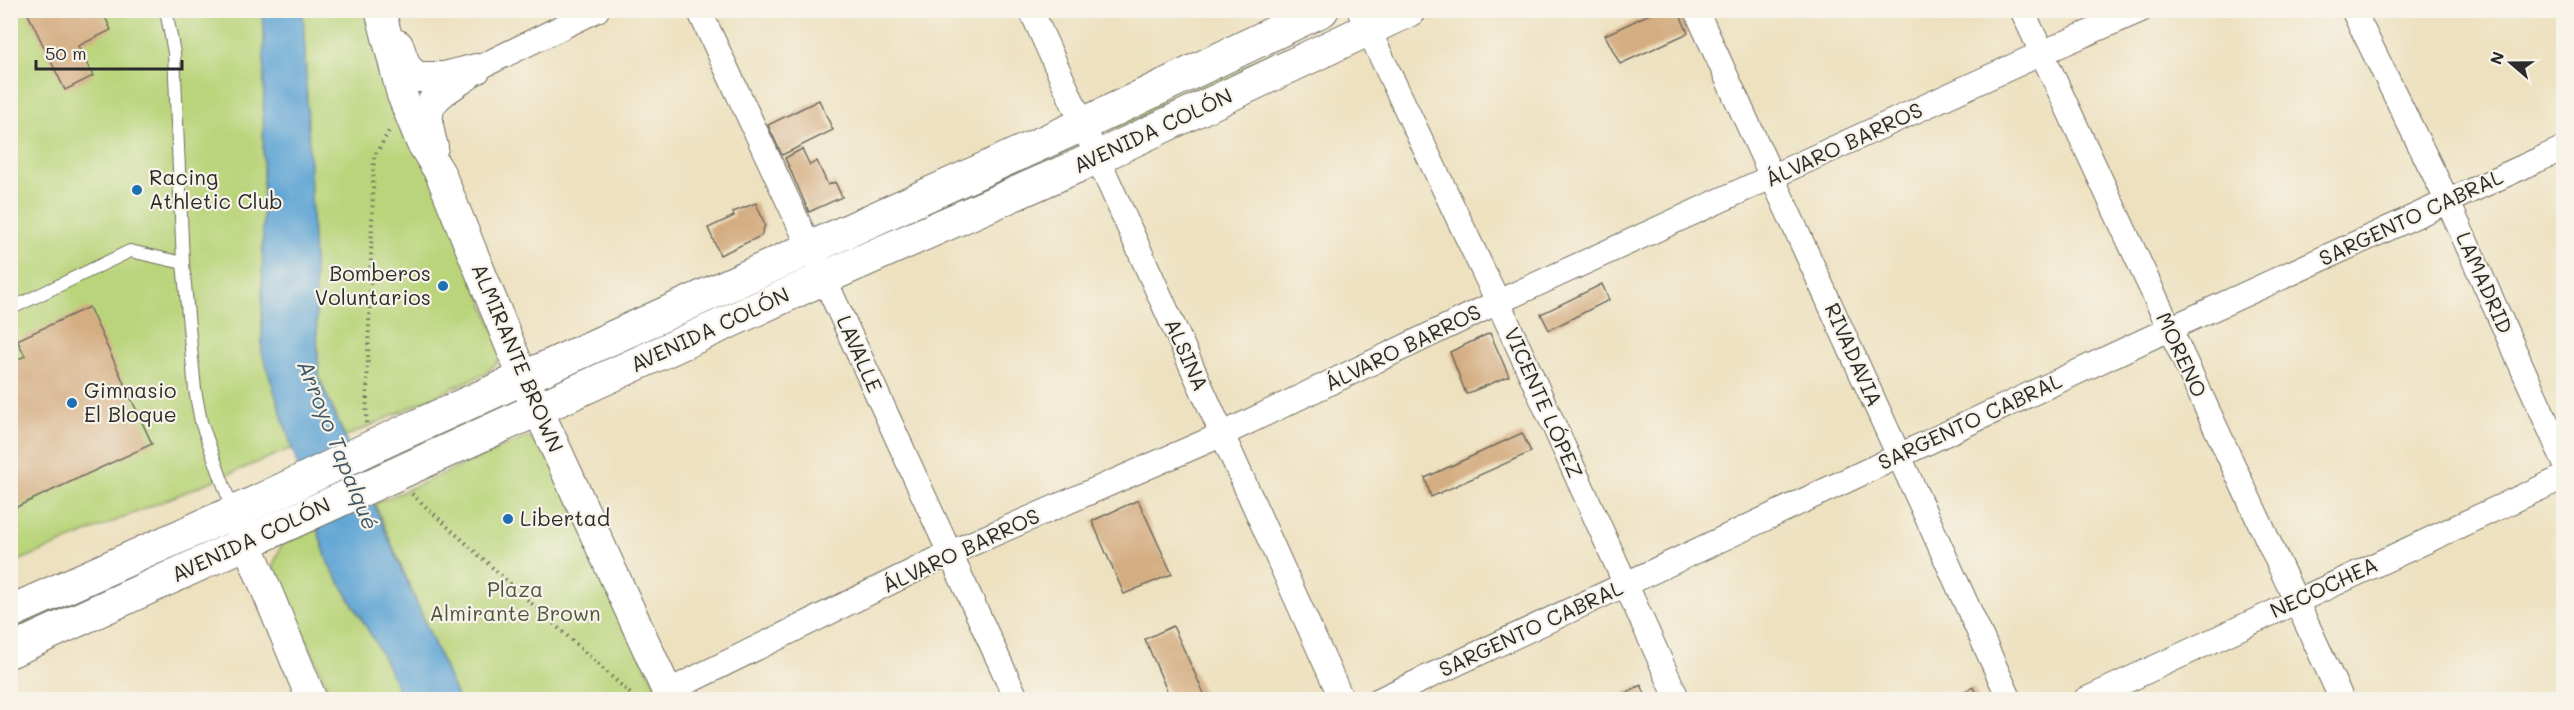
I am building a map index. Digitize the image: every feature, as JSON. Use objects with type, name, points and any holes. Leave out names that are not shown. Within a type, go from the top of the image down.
[{"type":"main road","name":"AVENIDA COLÓN","points":[[262,523],[385,429],[524,377],[1084,124],[1322,10]]},
{"type":"main road","name":"AVENIDA COLÓN","points":[[10,651],[262,523],[407,479],[538,410],[824,278],[1098,157],[1363,20],[1409,10]]},
{"type":"main road","name":"AVENIDA COLÓN","points":[[10,612],[233,512],[262,523]]},
{"type":"street","points":[[381,10],[394,33],[406,67],[417,77],[444,77],[476,69]]},
{"type":"street","name":"ALMIRANTE BROWN","points":[[381,10],[402,95],[421,142],[440,173],[538,410],[669,696]]},
{"type":"street","points":[[440,173],[426,123],[429,107],[437,95],[476,69],[597,10]]},
{"type":"street","name":"LAVALLE","points":[[699,10],[1017,699]]},
{"type":"street","name":"ALSINA","points":[[1031,10],[1342,699]]},
{"type":"street","name":"RIVADAVIA","points":[[1696,10],[2010,699]]},
{"type":"street","name":"MORENO","points":[[2022,10],[2342,699]]},
{"type":"street","name":"ÁLVARO BARROS","points":[[669,696],[950,553],[1221,435],[1498,302],[2141,10]]},
{"type":"street","name":"LAMADRID","points":[[2353,10],[2448,202],[2564,461]]},
{"type":"street","name":"VICENTE LÓPEZ","points":[[1363,20],[1498,302],[1677,699]]},
{"type":"street","name":"SARGENTO CABRAL","points":[[1379,699],[2169,329],[2564,148]]},
{"type":"street","name":"NECOCHEA","points":[[2085,699],[2564,477]]},
{"type":"street","points":[[262,523],[312,699]]},
{"type":"lane","points":[[166,10],[174,53],[183,263],[195,390],[201,422],[233,512]]},
{"type":"lane","points":[[10,309],[130,251],[183,263]]},
{"type":"path","points":[[385,429],[366,427],[374,157],[394,122]]},
{"type":"path","points":[[407,479],[635,698]]},
{"type":"green space","name":"Racing Athletic Club","points":[[10,11],[261,11],[264,27],[262,352],[292,448],[11,564]]},
{"type":"green space","points":[[303,11],[369,11],[502,351],[498,362],[486,373],[345,437],[319,378]]},
{"type":"green space","points":[[1328,29],[1331,36],[1122,128],[1119,121]]},
{"type":"green space","points":[[1052,155],[1055,161],[846,254],[843,247]]},
{"type":"green space","name":"Plaza Almirante Brown","points":[[527,437],[545,446],[661,699],[458,699],[375,504]]},
{"type":"green space","name":"Plaza Almirante Brown","points":[[317,529],[328,563],[376,643],[403,699],[333,699],[273,566],[282,544]]},
{"type":"green space","points":[[202,541],[205,547],[11,634],[10,626]]},
{"type":"water","name":"Arroyo Tapalqué","points":[[261,11],[303,11],[319,378],[458,699],[403,699],[376,643],[328,563],[262,352],[264,27]]},
{"type":"building","points":[[26,10],[102,10],[111,30],[78,46],[93,76],[65,90]]},
{"type":"building","points":[[1658,10],[1678,10],[1688,33],[1620,64],[1605,35]]},
{"type":"building","points":[[819,100],[833,130],[782,155],[768,125]]},
{"type":"building","points":[[802,149],[810,165],[817,161],[828,185],[835,182],[842,197],[809,212],[785,158]]},
{"type":"building","points":[[756,203],[765,225],[761,236],[720,255],[708,228],[734,216],[733,212]]},
{"type":"building","points":[[1602,284],[1609,300],[1549,330],[1541,314]]},
{"type":"building","name":"Gimnasio El Bloque","points":[[89,307],[152,444],[10,510],[10,363],[25,356],[17,340]]},
{"type":"building","points":[[1490,333],[1509,376],[1466,394],[1450,352]]},
{"type":"building","points":[[1522,433],[1531,452],[1431,497],[1425,478]]},
{"type":"building","points":[[1138,500],[1172,574],[1124,594],[1092,521]]},
{"type":"building","points":[[1173,626],[1207,700],[1171,700],[1145,639]]},
{"type":"building","points":[[1641,685],[1648,700],[1611,700]]},
{"type":"building","points":[[1973,687],[1979,700],[1947,700]]},
{"type":"place","name":"Racing Athletic Club","points":[[137,190]]},
{"type":"place","name":"Bomberos Voluntarios","points":[[443,286]]},
{"type":"place","name":"Gimnasio El Bloque","points":[[72,403]]},
{"type":"place","name":"Libertad","points":[[508,519]]}]
